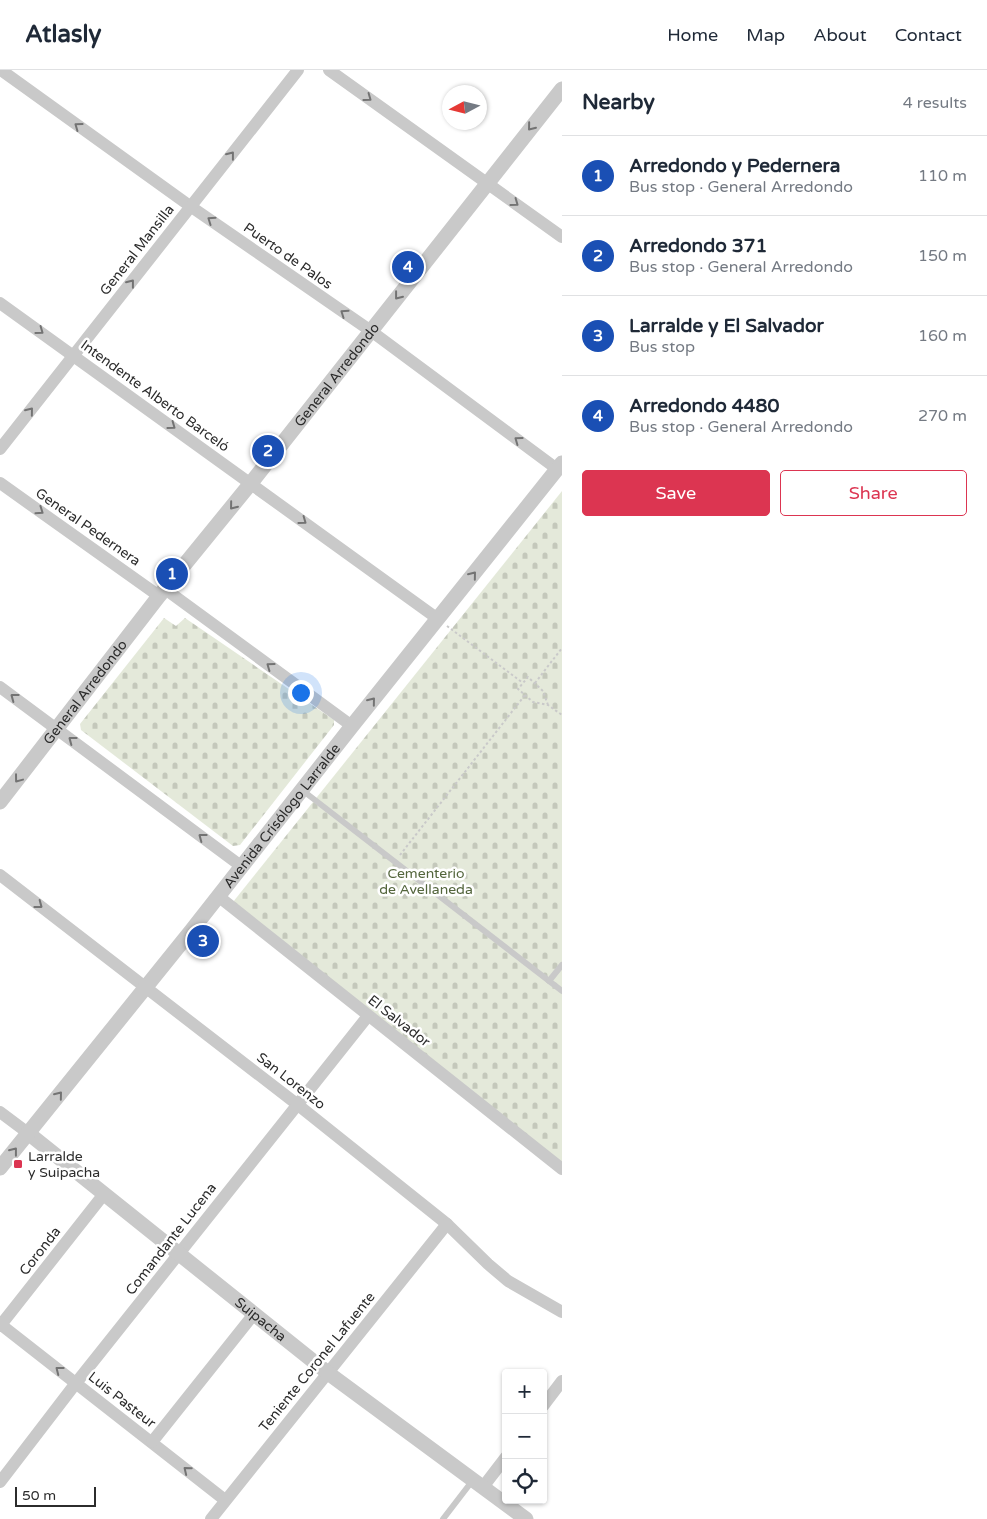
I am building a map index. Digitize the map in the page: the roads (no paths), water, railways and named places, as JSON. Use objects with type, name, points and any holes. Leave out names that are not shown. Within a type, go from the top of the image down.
[{"type":"street","name":"General Mansilla","points":[[0,449],[298,70]]},
{"type":"street","points":[[328,70],[562,237]]},
{"type":"street","name":"Puerto de Palos","points":[[1,71],[560,466]]},
{"type":"street","name":"General Arredondo","points":[[0,802],[162,593],[562,89]]},
{"type":"street","name":"Intendente Alberto Barceló","points":[[0,303],[438,619]]},
{"type":"street","name":"Avenida Crisólogo Larralde","points":[[0,1168],[560,466]]},
{"type":"street","name":"General Pedernera","points":[[0,483],[162,593],[352,726]]},
{"type":"street","points":[[0,687],[241,866]]},
{"type":"street","name":"San Lorenzo","points":[[0,875],[298,1104],[446,1224],[508,1281],[562,1312]]},
{"type":"street","name":"El Salvador","points":[[218,896],[562,1169]]},
{"type":"street","name":"Comandante Lucena","points":[[0,1482],[76,1383],[368,1016]]},
{"type":"street","name":"Suipacha","points":[[0,1112],[28,1132],[328,1373],[526,1519]]},
{"type":"street","name":"Coronda","points":[[0,1325],[104,1194]]},
{"type":"street","name":"Teniente Coronel Lafuente","points":[[211,1519],[446,1224]]},
{"type":"street","points":[[152,1442],[254,1314]]},
{"type":"street","name":"Luis Pasteur","points":[[0,1325],[225,1500]]},
{"type":"street","points":[[547,1401],[562,1381]]},
{"type":"street","points":[[478,1483],[503,1459]]},
{"type":"lane","points":[[302,790],[562,991]]},
{"type":"lane","points":[[549,981],[562,965]]},
{"type":"lane","points":[[443,1519],[478,1483]]},
{"type":"place","name":"Arredondo 4480","points":[[408,267]]},
{"type":"place","name":"Arredondo 371","points":[[268,451]]},
{"type":"place","name":"Arredondo y Pedernera","points":[[172,574]]},
{"type":"place","name":"Larralde y El Salvador","points":[[203,941]]},
{"type":"place","name":"Larralde y Suipacha","points":[[18,1164]]},
{"type":"park label","name":"Cementerio de Avellaneda","points":[[426,882]]}]
